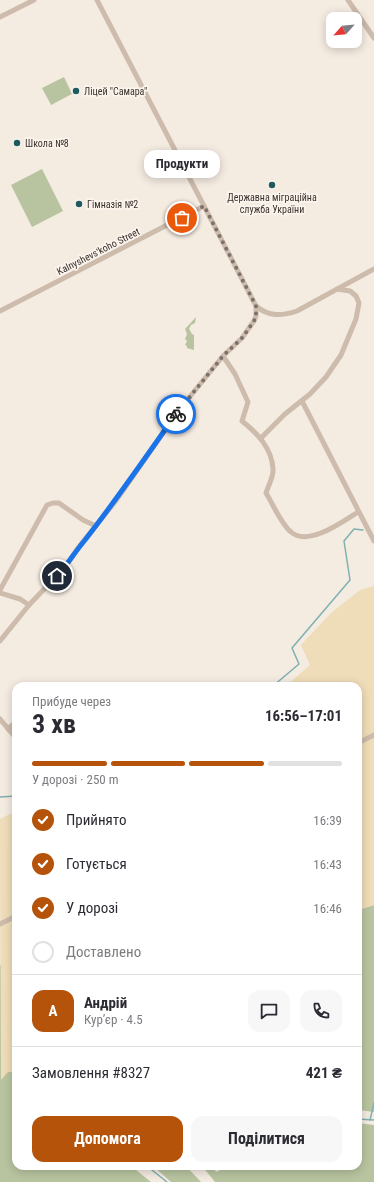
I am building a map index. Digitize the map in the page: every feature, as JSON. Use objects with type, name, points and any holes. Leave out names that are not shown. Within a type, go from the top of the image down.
[{"type":"street","points":[[0,18],[34,0]]},
{"type":"street","points":[[0,641],[29,605],[66,566],[115,502],[179,410],[223,356],[242,338],[256,316],[256,306],[97,0]]},
{"type":"street","points":[[348,0],[374,38]]},
{"type":"street","name":"Kalnyshevsʹkoho Street","points":[[0,311],[204,206]]},
{"type":"street","points":[[256,306],[268,313],[280,315],[297,311],[374,269]]},
{"type":"street","points":[[261,438],[326,377],[341,355],[356,318],[359,303],[356,296],[350,291],[336,289]]},
{"type":"street","points":[[223,356],[235,374],[248,402],[242,420],[261,438],[270,455],[274,470],[266,493],[285,525],[291,532],[299,537],[311,537],[340,524],[358,512]]},
{"type":"street","points":[[302,401],[374,541]]},
{"type":"street","points":[[29,605],[20,599],[0,592],[47,505],[50,503],[59,503],[83,520],[96,526]]},
{"type":"street","points":[[0,719],[12,734]]},
{"type":"street","points":[[8,729],[12,726]]},
{"type":"street","points":[[362,741],[374,734]]},
{"type":"street","points":[[0,924],[12,918]]},
{"type":"green space","points":[[64,77],[72,94],[51,105],[42,88]]},
{"type":"green space","points":[[42,169],[63,211],[32,227],[11,185]]},
{"type":"green space","points":[[196,317],[195,323],[191,325],[189,329],[194,335],[194,350],[187,348],[185,345],[187,341],[185,339],[187,334],[185,329]]},
{"type":"green space","points":[[374,905],[374,1112],[362,1110],[362,909]]},
{"type":"green space","points":[[12,938],[12,1170],[136,1170],[151,1182],[0,1182],[0,966]]},
{"type":"green space","points":[[362,1124],[374,1125],[374,1182],[215,1182],[205,1170],[215,1170],[216,1172],[220,1170],[362,1170]]},
{"type":"green space","points":[[158,1170],[190,1170],[201,1182],[171,1182]]},
{"type":"sand","points":[[374,586],[374,905],[362,909],[362,682],[291,682],[310,665],[301,645],[331,613],[360,590]]},
{"type":"sand","points":[[12,814],[12,1072],[8,1072],[1,1080],[0,819]]},
{"type":"waterway","points":[[278,682],[299,664],[292,648],[350,580],[344,541],[354,529],[363,530]]},
{"type":"waterway","points":[[0,797],[12,796]]},
{"type":"waterway","points":[[370,1120],[374,1103]]},
{"type":"waterway","points":[[362,1119],[374,1120]]},
{"type":"waterway","points":[[152,1170],[167,1182]]},
{"type":"way so far","points":[[176,414],[223,356],[242,338],[256,316],[256,306],[204,206],[182,218]]},
{"type":"place","name":"Ліцей \"Самара\"","points":[[76,91]]},
{"type":"place","name":"Школа №8","points":[[17,143]]},
{"type":"place","name":"Державна міграційна служба України","points":[[272,185]]},
{"type":"place","name":"Гімназія №2","points":[[79,204]]},
{"type":"place","name":"Продукти","points":[[182,218]]},
{"type":"route","points":[[57,576],[115,502],[176,414]]}]
